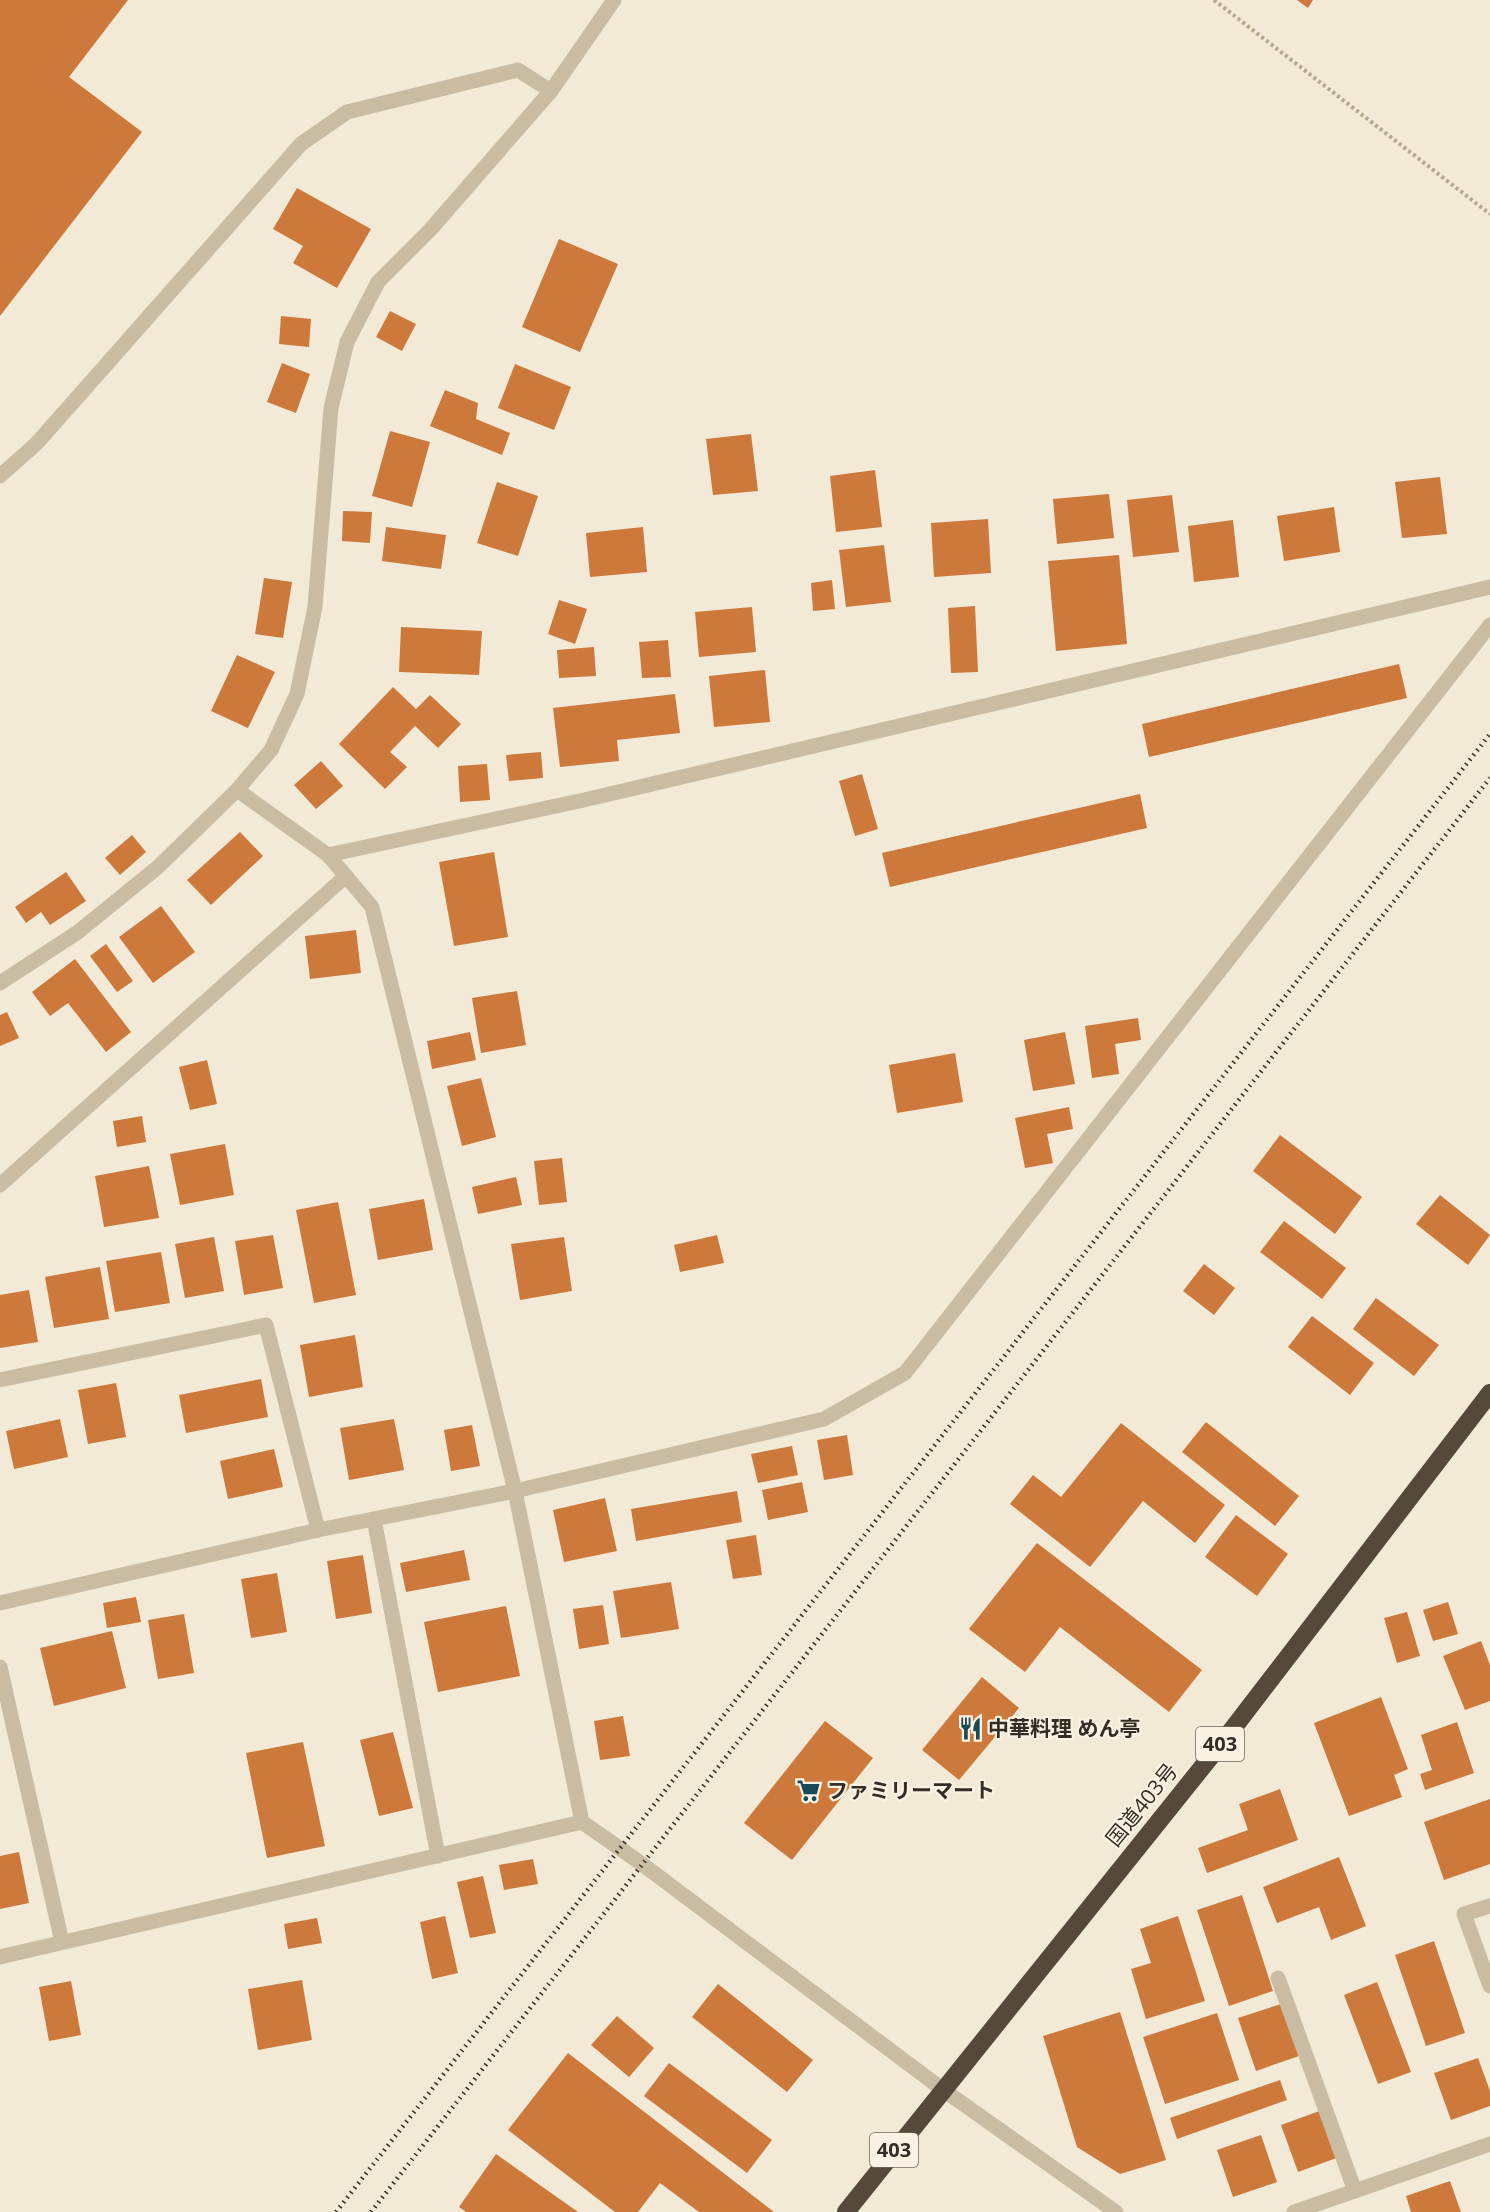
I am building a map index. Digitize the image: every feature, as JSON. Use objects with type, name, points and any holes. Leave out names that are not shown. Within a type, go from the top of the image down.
[{"type":"highway","name":"国道403号","points":[[846,2212],[1228,1734],[1490,1393]]},
{"type":"street","points":[[0,983],[78,932],[158,867],[237,790],[271,750],[297,694],[315,607],[331,408],[347,342],[378,282],[430,230],[551,91],[614,0]]},
{"type":"street","points":[[0,476],[37,443],[300,144],[347,112],[518,70],[551,91]]},
{"type":"street","points":[[328,855],[584,800],[1490,587]]},
{"type":"street","points":[[0,1603],[318,1530],[515,1491],[825,1419],[905,1373],[1490,626]]},
{"type":"street","points":[[237,790],[328,855],[372,907],[515,1491],[582,1822],[642,1863],[942,2089],[1116,2212]]},
{"type":"street","points":[[0,1185],[346,876]]},
{"type":"street","points":[[0,1380],[266,1325],[318,1530]]},
{"type":"street","points":[[374,1519],[438,1856]]},
{"type":"street","points":[[0,1667],[62,1942]]},
{"type":"street","points":[[0,1957],[582,1822]]},
{"type":"street","points":[[1490,1906],[1464,1914],[1490,1986]]},
{"type":"street","points":[[1278,1978],[1355,2190]]},
{"type":"street","points":[[1294,2212],[1487,2145],[1490,2161]]},
{"type":"path","points":[[1214,0],[1490,214]]},
{"type":"building","points":[[0,0],[128,0],[69,77],[142,132],[0,316]]},
{"type":"building","points":[[1297,0],[1313,0],[1308,8]]},
{"type":"building","points":[[297,188],[371,229],[337,288],[293,263],[303,246],[273,229]]},
{"type":"building","points":[[559,239],[618,264],[580,352],[522,327]]},
{"type":"building","points":[[390,311],[416,324],[402,351],[376,337]]},
{"type":"building","points":[[281,316],[311,319],[309,347],[279,344]]},
{"type":"building","points":[[282,363],[310,374],[296,413],[267,402]]},
{"type":"building","points":[[515,364],[571,387],[554,430],[498,408]]},
{"type":"building","points":[[445,390],[478,403],[476,419],[510,433],[502,455],[430,426]]},
{"type":"building","points":[[390,431],[430,442],[412,507],[372,496]]},
{"type":"building","points":[[751,434],[758,491],[713,495],[706,439]]},
{"type":"building","points":[[875,470],[882,527],[836,532],[830,476]]},
{"type":"building","points":[[1440,477],[1447,534],[1402,538],[1395,482]]},
{"type":"building","points":[[497,482],[538,496],[518,556],[477,543]]},
{"type":"building","points":[[1109,494],[1114,538],[1057,544],[1053,499]]},
{"type":"building","points":[[1172,495],[1179,552],[1133,557],[1127,500]]},
{"type":"building","points":[[1334,507],[1340,552],[1284,561],[1277,516]]},
{"type":"building","points":[[343,511],[372,512],[370,543],[342,541]]},
{"type":"building","points":[[988,519],[991,573],[934,577],[931,523]]},
{"type":"building","points":[[1233,520],[1239,577],[1194,582],[1188,526]]},
{"type":"building","points":[[386,527],[446,535],[441,569],[382,561]]},
{"type":"building","points":[[643,527],[647,572],[590,577],[586,533]]},
{"type":"building","points":[[884,545],[891,602],[846,607],[839,550]]},
{"type":"building","points":[[1119,555],[1127,644],[1056,651],[1048,561]]},
{"type":"building","points":[[264,578],[292,582],[283,638],[255,634]]},
{"type":"building","points":[[832,580],[835,609],[813,611],[811,583]]},
{"type":"building","points":[[559,600],[587,609],[575,644],[548,634]]},
{"type":"building","points":[[975,606],[978,672],[951,673],[948,608]]},
{"type":"building","points":[[752,607],[756,652],[699,657],[695,612]]},
{"type":"building","points":[[401,627],[482,631],[479,675],[399,672]]},
{"type":"building","points":[[668,640],[671,677],[642,678],[639,642]]},
{"type":"building","points":[[594,647],[596,676],[559,678],[557,650]]},
{"type":"building","points":[[237,655],[275,672],[248,728],[211,711]]},
{"type":"building","points":[[1399,664],[1407,698],[1149,757],[1142,724]]},
{"type":"building","points":[[765,670],[770,722],[714,727],[709,676]]},
{"type":"building","points":[[393,687],[416,709],[430,695],[461,724],[438,748],[415,726],[390,752],[407,767],[385,789],[339,744]]},
{"type":"building","points":[[675,694],[680,733],[617,740],[619,761],[560,767],[553,708]]},
{"type":"building","points":[[541,752],[543,778],[509,781],[506,755]]},
{"type":"building","points":[[321,761],[343,786],[316,809],[294,785]]},
{"type":"building","points":[[487,764],[490,800],[460,802],[458,766]]},
{"type":"building","points":[[862,774],[878,829],[855,836],[839,781]]},
{"type":"building","points":[[1140,794],[1147,828],[890,887],[882,853]]},
{"type":"building","points":[[240,832],[263,856],[211,905],[187,880]]},
{"type":"building","points":[[132,835],[146,852],[120,875],[105,858]]},
{"type":"building","points":[[494,852],[508,937],[454,946],[439,862]]},
{"type":"building","points":[[66,872],[86,901],[50,925],[41,912],[26,923],[15,907]]},
{"type":"building","points":[[161,906],[195,952],[153,983],[119,937]]},
{"type":"building","points":[[356,930],[361,973],[310,979],[305,936]]},
{"type":"building","points":[[106,944],[133,981],[117,992],[90,956]]},
{"type":"building","points":[[75,959],[131,1032],[106,1052],[68,1003],[50,1016],[32,992]]},
{"type":"building","points":[[517,991],[526,1045],[481,1053],[472,998]]},
{"type":"building","points":[[7,1012],[19,1038],[0,1046],[0,1015]]},
{"type":"building","points":[[1138,1018],[1141,1040],[1115,1044],[1119,1074],[1092,1078],[1085,1026]]},
{"type":"building","points":[[470,1032],[476,1060],[432,1069],[427,1041]]},
{"type":"building","points":[[1065,1032],[1075,1084],[1033,1091],[1024,1040]]},
{"type":"building","points":[[955,1053],[963,1102],[897,1113],[889,1065]]},
{"type":"building","points":[[207,1060],[217,1104],[190,1110],[179,1067]]},
{"type":"building","points":[[481,1078],[496,1137],[462,1146],[447,1086]]},
{"type":"building","points":[[1069,1107],[1073,1129],[1047,1134],[1053,1163],[1025,1168],[1015,1118]]},
{"type":"building","points":[[142,1116],[146,1142],[117,1147],[113,1121]]},
{"type":"building","points":[[1280,1135],[1362,1197],[1335,1234],[1253,1171]]},
{"type":"building","points":[[225,1144],[234,1195],[180,1205],[170,1154]]},
{"type":"building","points":[[562,1158],[567,1202],[539,1205],[534,1161]]},
{"type":"building","points":[[149,1166],[159,1218],[104,1227],[95,1176]]},
{"type":"building","points":[[516,1177],[522,1205],[478,1214],[472,1187]]},
{"type":"building","points":[[1440,1195],[1490,1235],[1468,1265],[1416,1224]]},
{"type":"building","points":[[424,1199],[433,1250],[378,1260],[369,1209]]},
{"type":"building","points":[[338,1202],[356,1295],[314,1303],[296,1210]]},
{"type":"building","points":[[1284,1221],[1346,1268],[1322,1299],[1260,1252]]},
{"type":"building","points":[[273,1235],[283,1288],[244,1295],[235,1241]]},
{"type":"building","points":[[717,1235],[724,1263],[680,1272],[674,1245]]},
{"type":"building","points":[[214,1237],[224,1291],[185,1298],[175,1244]]},
{"type":"building","points":[[564,1237],[572,1291],[520,1300],[511,1244]]},
{"type":"building","points":[[161,1252],[170,1303],[115,1312],[106,1261]]},
{"type":"building","points":[[1204,1264],[1235,1288],[1214,1315],[1183,1291]]},
{"type":"building","points":[[100,1267],[109,1319],[54,1328],[45,1277]]},
{"type":"building","points":[[29,1290],[38,1342],[0,1348],[0,1295]]},
{"type":"building","points":[[1376,1298],[1439,1345],[1414,1376],[1353,1329]]},
{"type":"building","points":[[1312,1316],[1374,1363],[1350,1395],[1288,1347]]},
{"type":"building","points":[[355,1335],[363,1387],[309,1397],[300,1345]]},
{"type":"building","points":[[261,1379],[268,1417],[186,1433],[179,1395]]},
{"type":"building","points":[[116,1383],[126,1437],[88,1444],[78,1390]]},
{"type":"building","points":[[60,1419],[68,1457],[14,1469],[6,1431]]},
{"type":"building","points":[[394,1419],[404,1470],[349,1480],[340,1428]]},
{"type":"building","points":[[1206,1422],[1299,1496],[1275,1526],[1182,1452]]},
{"type":"building","points":[[1121,1423],[1225,1505],[1195,1543],[1143,1501],[1090,1567],[1010,1504],[1033,1475],[1061,1497]]},
{"type":"building","points":[[472,1425],[480,1466],[451,1471],[444,1430]]},
{"type":"building","points":[[847,1435],[853,1475],[824,1480],[817,1440]]},
{"type":"building","points":[[792,1446],[798,1475],[758,1483],[751,1454]]},
{"type":"building","points":[[274,1449],[283,1487],[228,1499],[220,1461]]},
{"type":"building","points":[[802,1482],[808,1512],[768,1520],[762,1490]]},
{"type":"building","points":[[737,1491],[742,1522],[636,1541],[631,1509]]},
{"type":"building","points":[[605,1498],[617,1551],[564,1562],[553,1510]]},
{"type":"building","points":[[1236,1515],[1288,1554],[1257,1596],[1205,1557]]},
{"type":"building","points":[[756,1535],[762,1575],[733,1579],[726,1540]]},
{"type":"building","points":[[1037,1543],[1202,1670],[1169,1712],[1060,1627],[1025,1672],[969,1629]]},
{"type":"building","points":[[464,1550],[470,1580],[406,1592],[400,1563]]},
{"type":"building","points":[[363,1555],[372,1613],[336,1619],[327,1561]]},
{"type":"building","points":[[277,1573],[287,1632],[251,1638],[241,1579]]},
{"type":"building","points":[[671,1582],[679,1629],[621,1638],[613,1591]]},
{"type":"building","points":[[136,1597],[141,1622],[107,1628],[103,1603]]},
{"type":"building","points":[[1448,1602],[1458,1634],[1433,1641],[1423,1610]]},
{"type":"building","points":[[603,1605],[609,1644],[579,1649],[573,1609]]},
{"type":"building","points":[[506,1606],[520,1676],[438,1692],[424,1622]]},
{"type":"building","points":[[1407,1612],[1420,1656],[1397,1663],[1384,1618]]},
{"type":"building","points":[[184,1614],[194,1673],[158,1679],[148,1620]]},
{"type":"building","points":[[112,1631],[126,1688],[54,1706],[40,1648]]},
{"type":"building","points":[[1481,1641],[1490,1665],[1490,1701],[1465,1710],[1443,1656]]},
{"type":"building","name":"中華料理 めん亭","points":[[982,1677],[1019,1708],[959,1780],[922,1750]]},
{"type":"building","points":[[1381,1697],[1408,1769],[1394,1775],[1402,1797],[1349,1816],[1314,1723]]},
{"type":"building","points":[[623,1716],[630,1756],[600,1760],[594,1721]]},
{"type":"building","name":"ファミリーマート","points":[[825,1721],[873,1758],[792,1860],[744,1823]]},
{"type":"building","points":[[1457,1722],[1474,1773],[1425,1790],[1420,1774],[1432,1770],[1421,1735]]},
{"type":"building","points":[[393,1732],[413,1808],[379,1816],[360,1740]]},
{"type":"building","points":[[303,1742],[325,1846],[267,1858],[246,1753]]},
{"type":"building","points":[[1280,1789],[1298,1840],[1207,1873],[1198,1848],[1248,1830],[1239,1804]]},
{"type":"building","points":[[1490,1799],[1490,1864],[1444,1880],[1424,1822]]},
{"type":"building","points":[[19,1852],[29,1903],[0,1909],[0,1856]]},
{"type":"building","points":[[1339,1857],[1366,1926],[1331,1940],[1319,1907],[1277,1923],[1263,1887]]},
{"type":"building","points":[[533,1859],[538,1884],[504,1890],[499,1865]]},
{"type":"building","points":[[483,1876],[496,1933],[470,1938],[457,1882]]},
{"type":"building","points":[[1242,1895],[1273,1991],[1229,2006],[1197,1910]]},
{"type":"building","points":[[445,1916],[458,1973],[432,1979],[420,1922]]},
{"type":"building","points":[[1178,1916],[1205,2001],[1146,2019],[1131,1969],[1151,1963],[1140,1929]]},
{"type":"building","points":[[317,1918],[322,1943],[288,1949],[284,1924]]},
{"type":"building","points":[[1434,1941],[1465,2033],[1426,2046],[1395,1955]]},
{"type":"building","points":[[302,1980],[312,2040],[258,2050],[248,1989]]},
{"type":"building","points":[[71,1981],[81,2035],[49,2041],[39,1987]]},
{"type":"building","points":[[1377,1982],[1411,2072],[1378,2084],[1344,1995]]},
{"type":"building","points":[[718,1984],[813,2060],[787,2092],[692,2017]]},
{"type":"building","points":[[1281,2004],[1299,2056],[1256,2071],[1238,2018]]},
{"type":"building","points":[[1120,2012],[1166,2160],[1120,2174],[1077,2147],[1043,2036]]},
{"type":"building","points":[[1217,2013],[1239,2080],[1165,2104],[1143,2037]]},
{"type":"building","points":[[617,2016],[654,2048],[629,2077],[591,2045]]},
{"type":"building","points":[[568,2053],[774,2212],[699,2212],[660,2183],[638,2212],[615,2212],[508,2130]]},
{"type":"building","points":[[1478,2058],[1490,2091],[1490,2106],[1451,2120],[1434,2073]]},
{"type":"building","points":[[669,2063],[772,2140],[747,2173],[644,2096]]},
{"type":"building","points":[[1280,2080],[1287,2100],[1177,2139],[1170,2118]]},
{"type":"building","points":[[1325,2109],[1342,2156],[1298,2172],[1281,2125]]},
{"type":"building","points":[[1261,2135],[1277,2182],[1233,2197],[1217,2150]]},
{"type":"building","points":[[496,2154],[578,2212],[466,2212],[459,2207]]},
{"type":"building","points":[[1450,2181],[1461,2212],[1411,2212],[1406,2196]]},
{"type":"railway","points":[[336,2212],[1490,734]]},
{"type":"railway","points":[[371,2212],[1490,778]]},
{"type":"place","name":"中華料理 めん亭","points":[[970,1729]]},
{"type":"place","name":"ファミリーマート","points":[[809,1791]]}]
